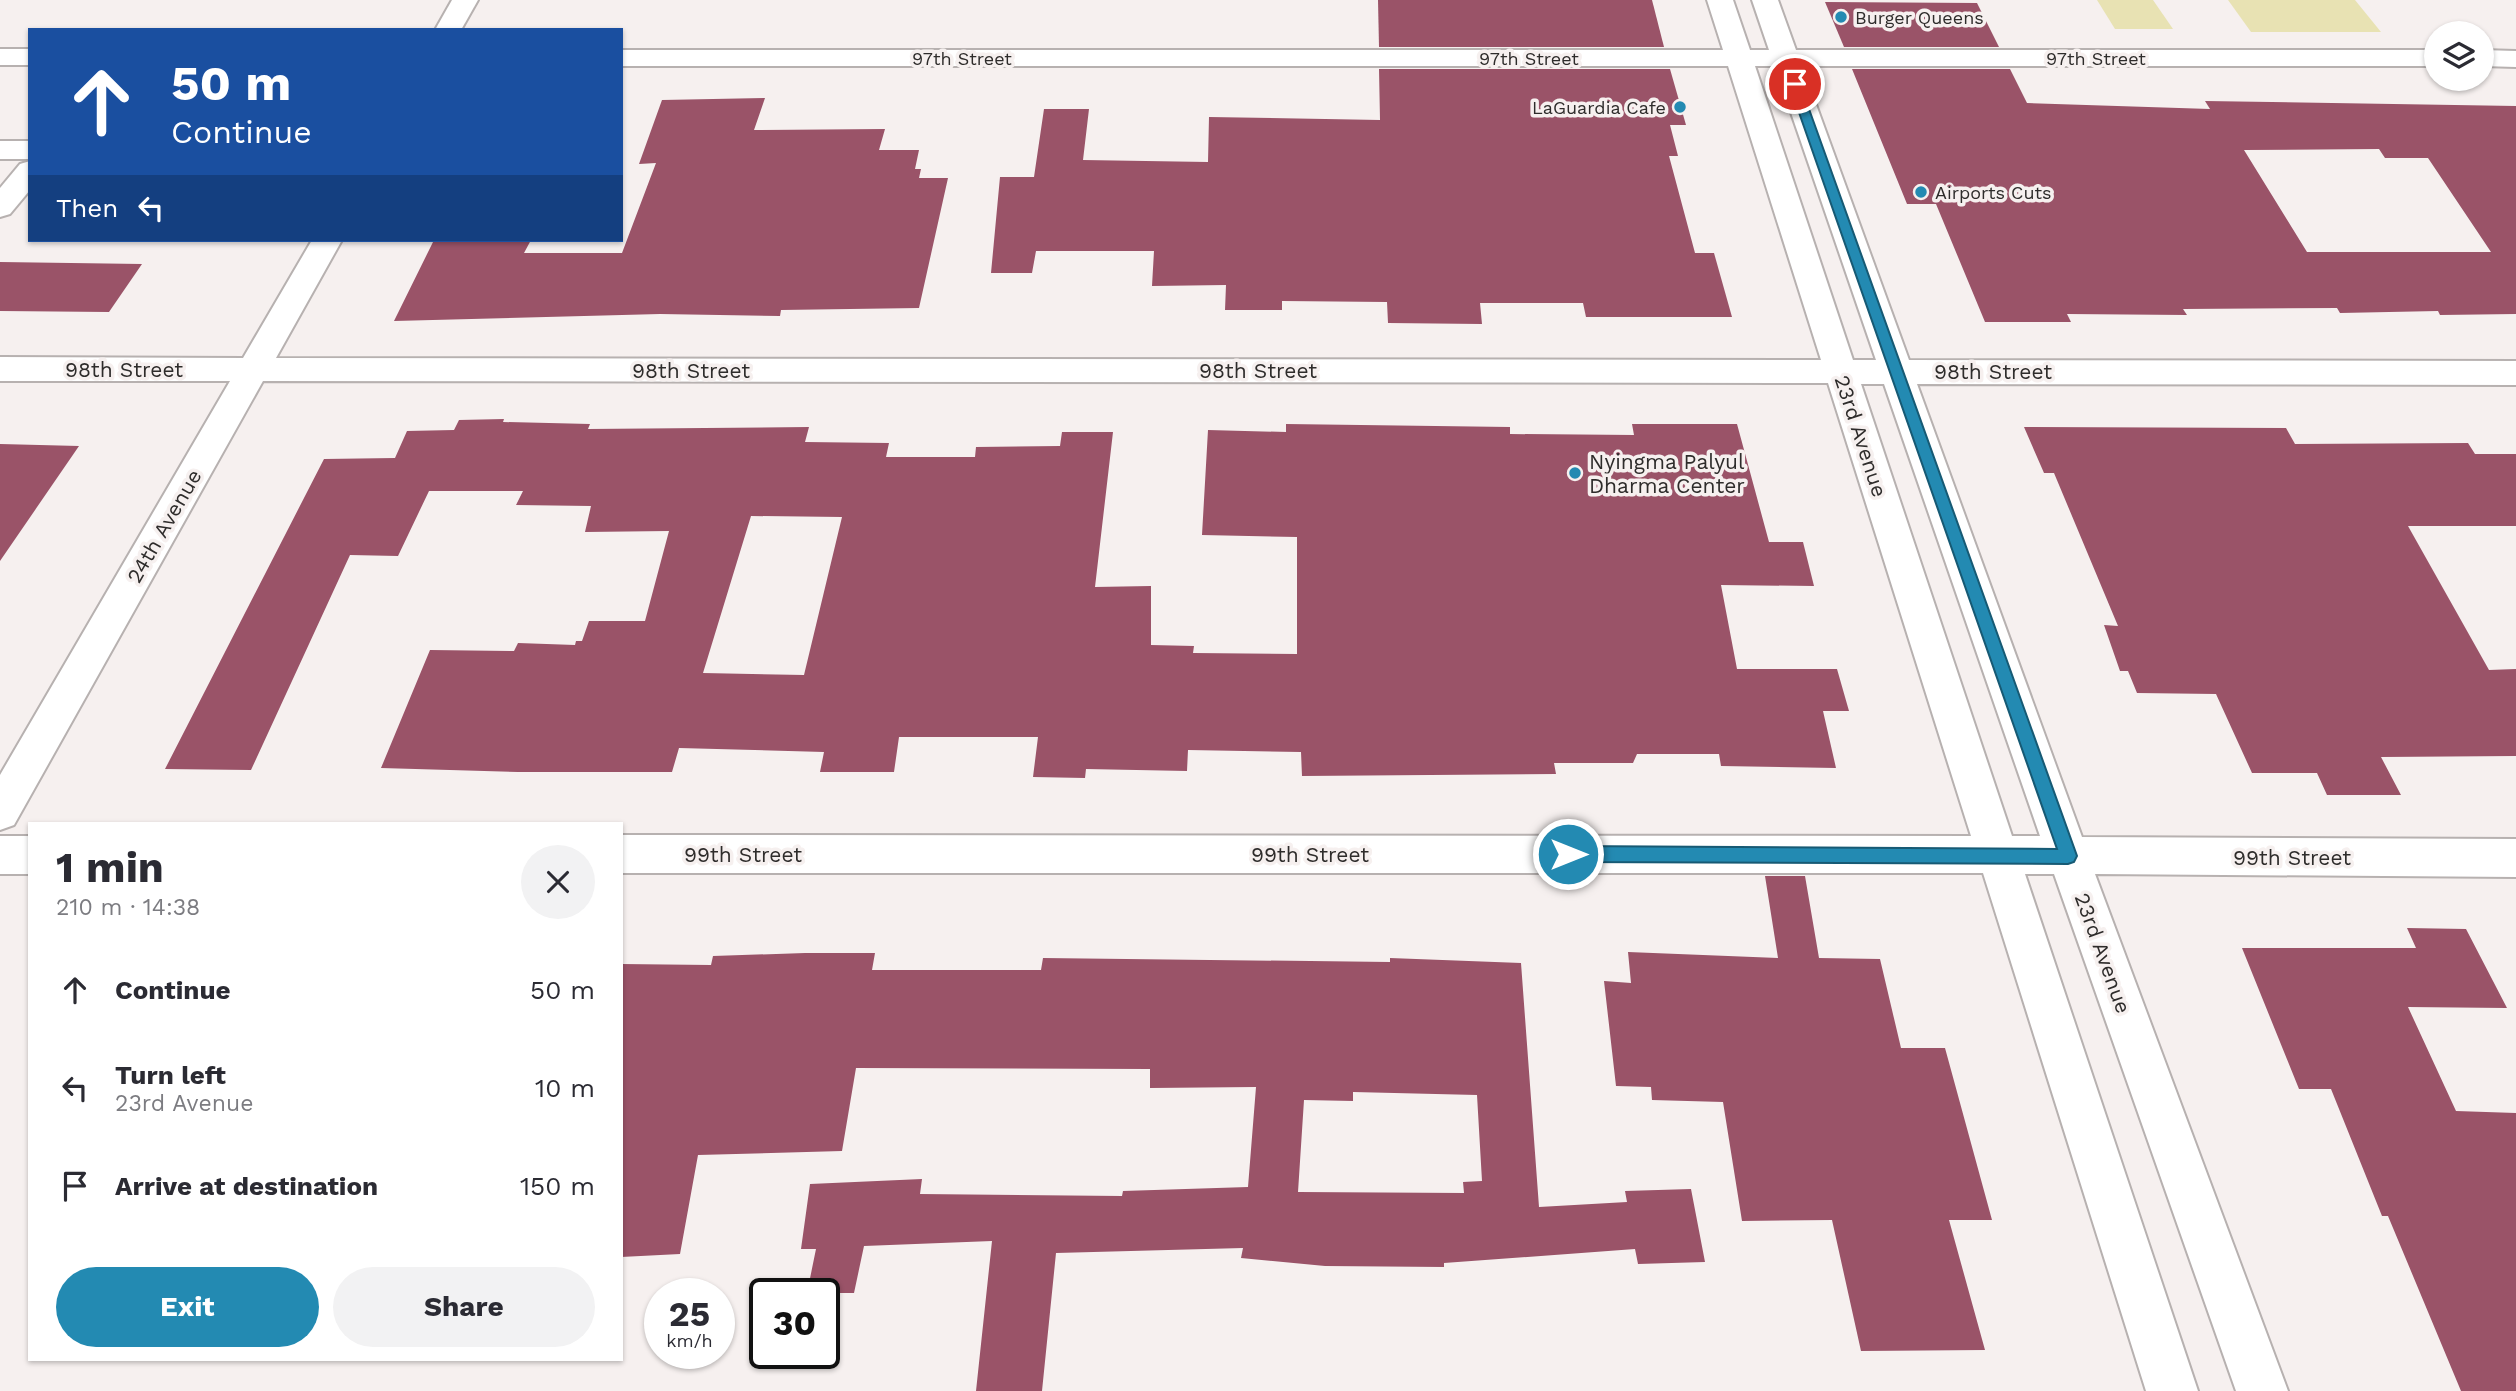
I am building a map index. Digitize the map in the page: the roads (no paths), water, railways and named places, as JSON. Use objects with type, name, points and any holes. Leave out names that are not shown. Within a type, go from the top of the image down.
[{"type":"street","points":[[448,28],[465,0]]},
{"type":"street","name":"23rd Avenue","points":[[1720,0],[2172,1391]]},
{"type":"street","name":"23rd Avenue","points":[[1765,0],[2068,856],[2262,1391]]},
{"type":"street","points":[[0,57],[28,57]]},
{"type":"street","name":"97th Street","points":[[623,58],[2424,58]]},
{"type":"street","points":[[2494,58],[2516,59]]},
{"type":"street","points":[[0,150],[28,150]]},
{"type":"street","points":[[0,207],[28,172]]},
{"type":"street","name":"24th Avenue","points":[[0,812],[326,242]]},
{"type":"street","name":"98th Street","points":[[0,369],[2516,373]]},
{"type":"street","name":"99th Street","points":[[623,854],[1875,853],[2516,858]]},
{"type":"street","points":[[0,855],[28,855]]},
{"type":"place","name":"Burger Queens","points":[[1841,17]]},
{"type":"place","name":"LaGuardia Cafe","points":[[1680,107]]},
{"type":"place","name":"Airports Cuts","points":[[1921,192]]},
{"type":"place","name":"Nyingma Palyul Dharma Center","points":[[1575,473]]}]
